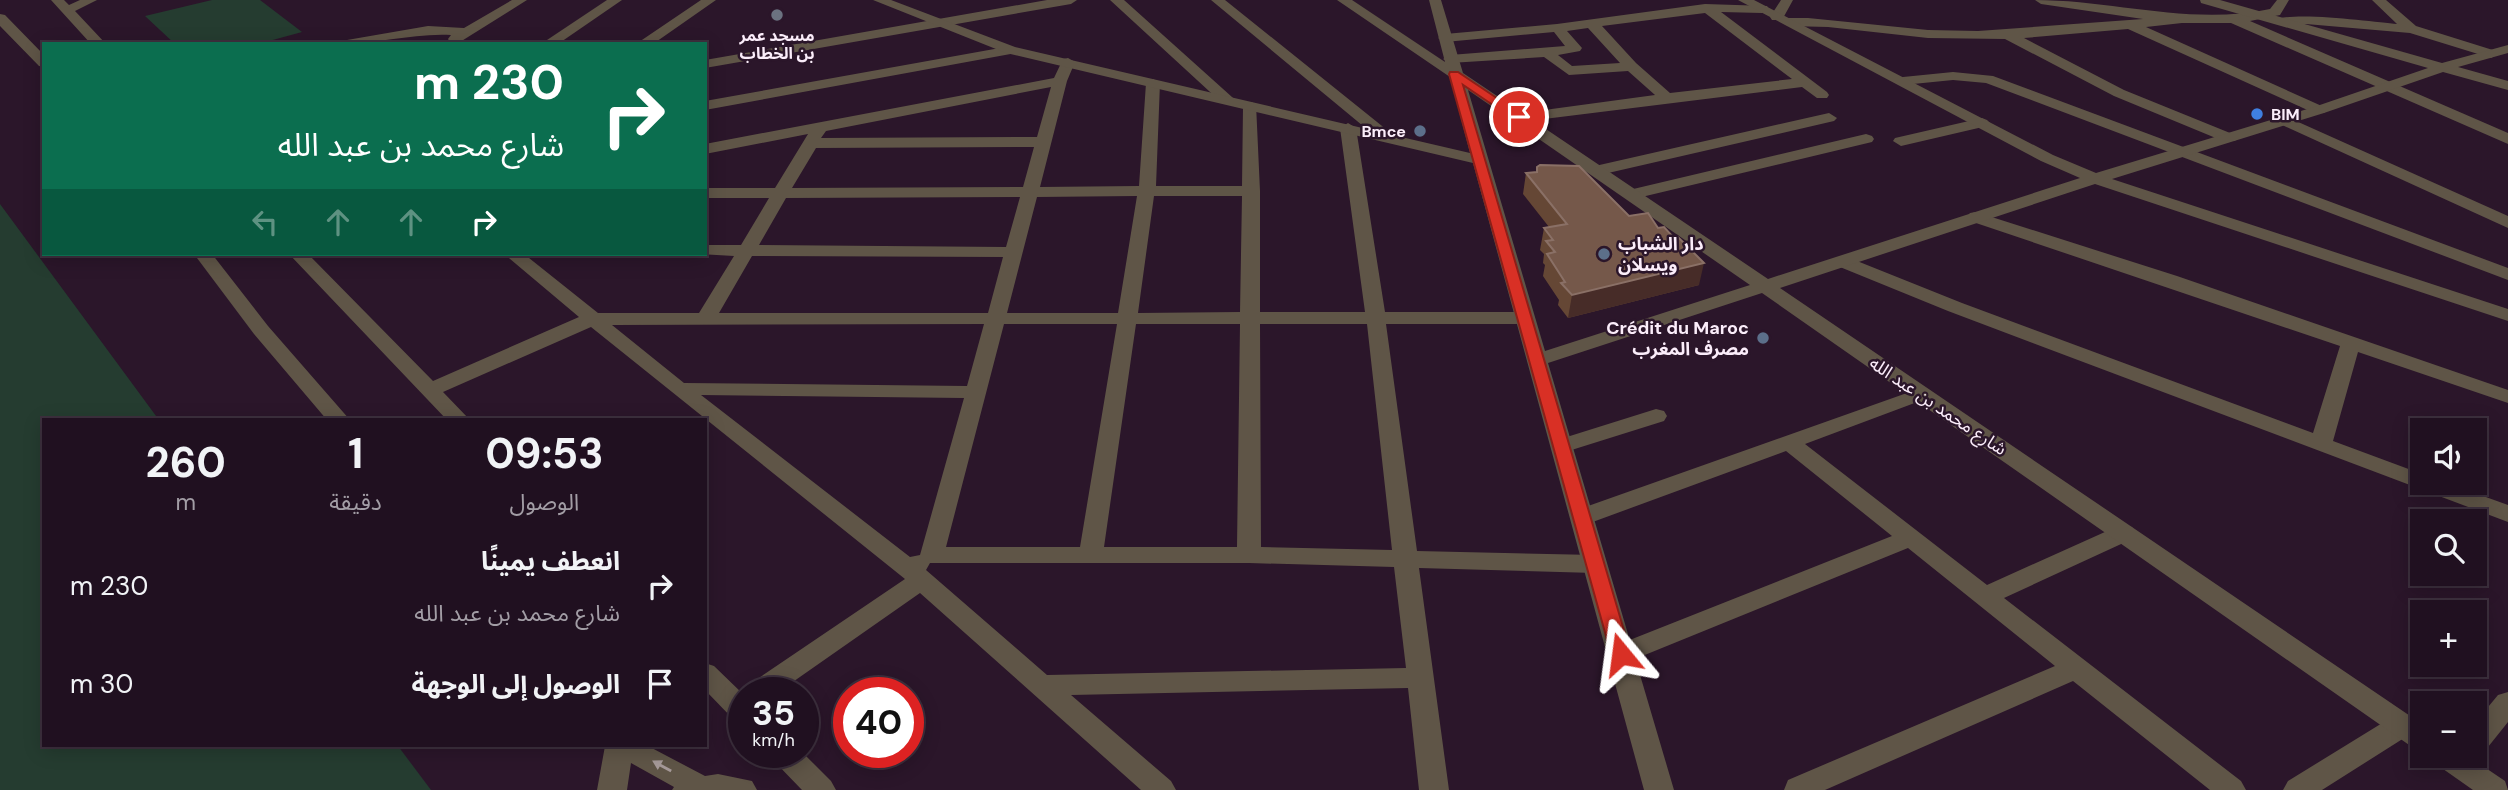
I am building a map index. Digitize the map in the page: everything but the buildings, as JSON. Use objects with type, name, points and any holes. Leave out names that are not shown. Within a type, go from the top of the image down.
[{"type":"street","points":[[62,5],[91,0]]},
{"type":"street","points":[[450,42],[521,0]]},
{"type":"street","points":[[551,42],[616,0]]},
{"type":"street","points":[[646,42],[710,0]]},
{"type":"street","points":[[879,0],[1064,72],[1153,82],[1479,160]]},
{"type":"street","points":[[707,64],[1071,0]]},
{"type":"street","points":[[1116,0],[1227,100]]},
{"type":"street","points":[[1217,0],[1386,137]]},
{"type":"street","name":"شارع محمد بن عبد الله","points":[[1343,0],[1452,66],[1629,195],[2410,731]]},
{"type":"street","points":[[1434,0],[1659,790]]},
{"type":"street","points":[[1690,0],[1708,9],[1822,95]]},
{"type":"street","points":[[1744,0],[2047,158],[2095,178],[2508,315]]},
{"type":"street","points":[[1776,16],[1787,0]]},
{"type":"street","points":[[2041,0],[2187,18],[2235,20],[2276,12],[2283,0]]},
{"type":"street","points":[[2206,0],[2508,86]]},
{"type":"street","points":[[2378,0],[2411,29]]},
{"type":"street","points":[[62,5],[97,42]]},
{"type":"street","points":[[1445,38],[1557,28],[1708,9],[1938,34],[2007,34],[2187,18]]},
{"type":"street","points":[[0,18],[42,61]]},
{"type":"street","points":[[2235,20],[2508,139]]},
{"type":"street","points":[[2281,22],[2306,20],[2411,29],[2500,52]]},
{"type":"street","points":[[1592,24],[1631,66],[1667,98]]},
{"type":"street","points":[[2129,24],[2319,110]]},
{"type":"street","points":[[1452,66],[1575,48],[1557,28]]},
{"type":"street","points":[[358,42],[428,30],[467,32]]},
{"type":"street","points":[[2007,34],[2119,93],[2229,138]]},
{"type":"street","points":[[707,106],[1011,50]]},
{"type":"street","points":[[1538,360],[2095,178],[2285,121],[2443,67],[2500,52]]},
{"type":"street","points":[[1547,53],[1569,71],[1631,66]]},
{"type":"street","points":[[707,149],[820,127],[1064,72]]},
{"type":"street","points":[[779,677],[915,574],[932,555],[1064,72]]},
{"type":"street","points":[[1903,81],[1953,76],[1988,79],[2508,274]]},
{"type":"street","points":[[1091,555],[1147,190],[1153,82]]},
{"type":"street","points":[[1519,117],[1805,82]]},
{"type":"street","points":[[1249,555],[1251,107]]},
{"type":"street","points":[[1595,171],[1829,118]]},
{"type":"street","points":[[2285,121],[2508,223]]},
{"type":"street","points":[[1901,141],[1982,123]]},
{"type":"street","points":[[706,318],[820,127]]},
{"type":"street","points":[[1348,128],[1376,318],[1434,790]]},
{"type":"street","points":[[1629,195],[1866,139]]},
{"type":"street","points":[[810,143],[1044,142]]},
{"type":"street","points":[[707,192],[1252,191]]},
{"type":"street","points":[[1976,218],[2508,397]]},
{"type":"street","points":[[707,250],[1014,251]]},
{"type":"street","points":[[205,256],[261,330],[337,418]]},
{"type":"street","points":[[300,256],[456,418]]},
{"type":"street","points":[[515,256],[678,389],[915,574],[1161,790]]},
{"type":"street","points":[[1841,261],[1955,307],[2410,477]]},
{"type":"street","points":[[430,390],[592,319],[1525,318]]},
{"type":"street","points":[[2321,444],[2351,342]]},
{"type":"street","points":[[678,389],[976,392]]},
{"type":"street","points":[[1582,517],[1921,394]]},
{"type":"street","points":[[1562,446],[1656,416]]},
{"type":"street","points":[[1789,442],[2231,790]]},
{"type":"street","points":[[2458,495],[2508,514]]},
{"type":"street","points":[[1985,596],[2124,533]]},
{"type":"street","points":[[1621,654],[1910,537]]},
{"type":"street","points":[[932,555],[1249,555],[1595,564]]},
{"type":"street","points":[[1798,789],[2076,668]]},
{"type":"street","points":[[707,674],[728,690]]},
{"type":"street","points":[[1041,685],[1420,678]]},
{"type":"street","points":[[2487,727],[2508,704]]},
{"type":"street","points":[[2298,790],[2410,733]]},
{"type":"street","points":[[612,790],[621,747]]},
{"type":"street","points":[[623,747],[693,788],[718,786],[742,790]]},
{"type":"street","points":[[799,768],[821,790]]},
{"type":"street","points":[[2474,768],[2495,790]]},
{"type":"green space","points":[[212,0],[260,0],[302,32],[265,42],[173,42],[145,16]]},
{"type":"green space","points":[[0,204],[158,418],[42,418],[42,747],[399,747],[431,790],[0,790]]},
{"type":"place","name":"مسجد عمر بن الخطاب","points":[[777,15]]},
{"type":"place","name":"BIM","points":[[2257,114]]},
{"type":"place","name":"Bmce","points":[[1420,131]]},
{"type":"place","name":"دار الشباب ويسلان","points":[[1604,254]]},
{"type":"place","name":"Crédit du Maroc مصرف المغرب","points":[[1763,338]]},
{"type":"route","points":[[1519,117],[1454,74],[1621,654]]}]
